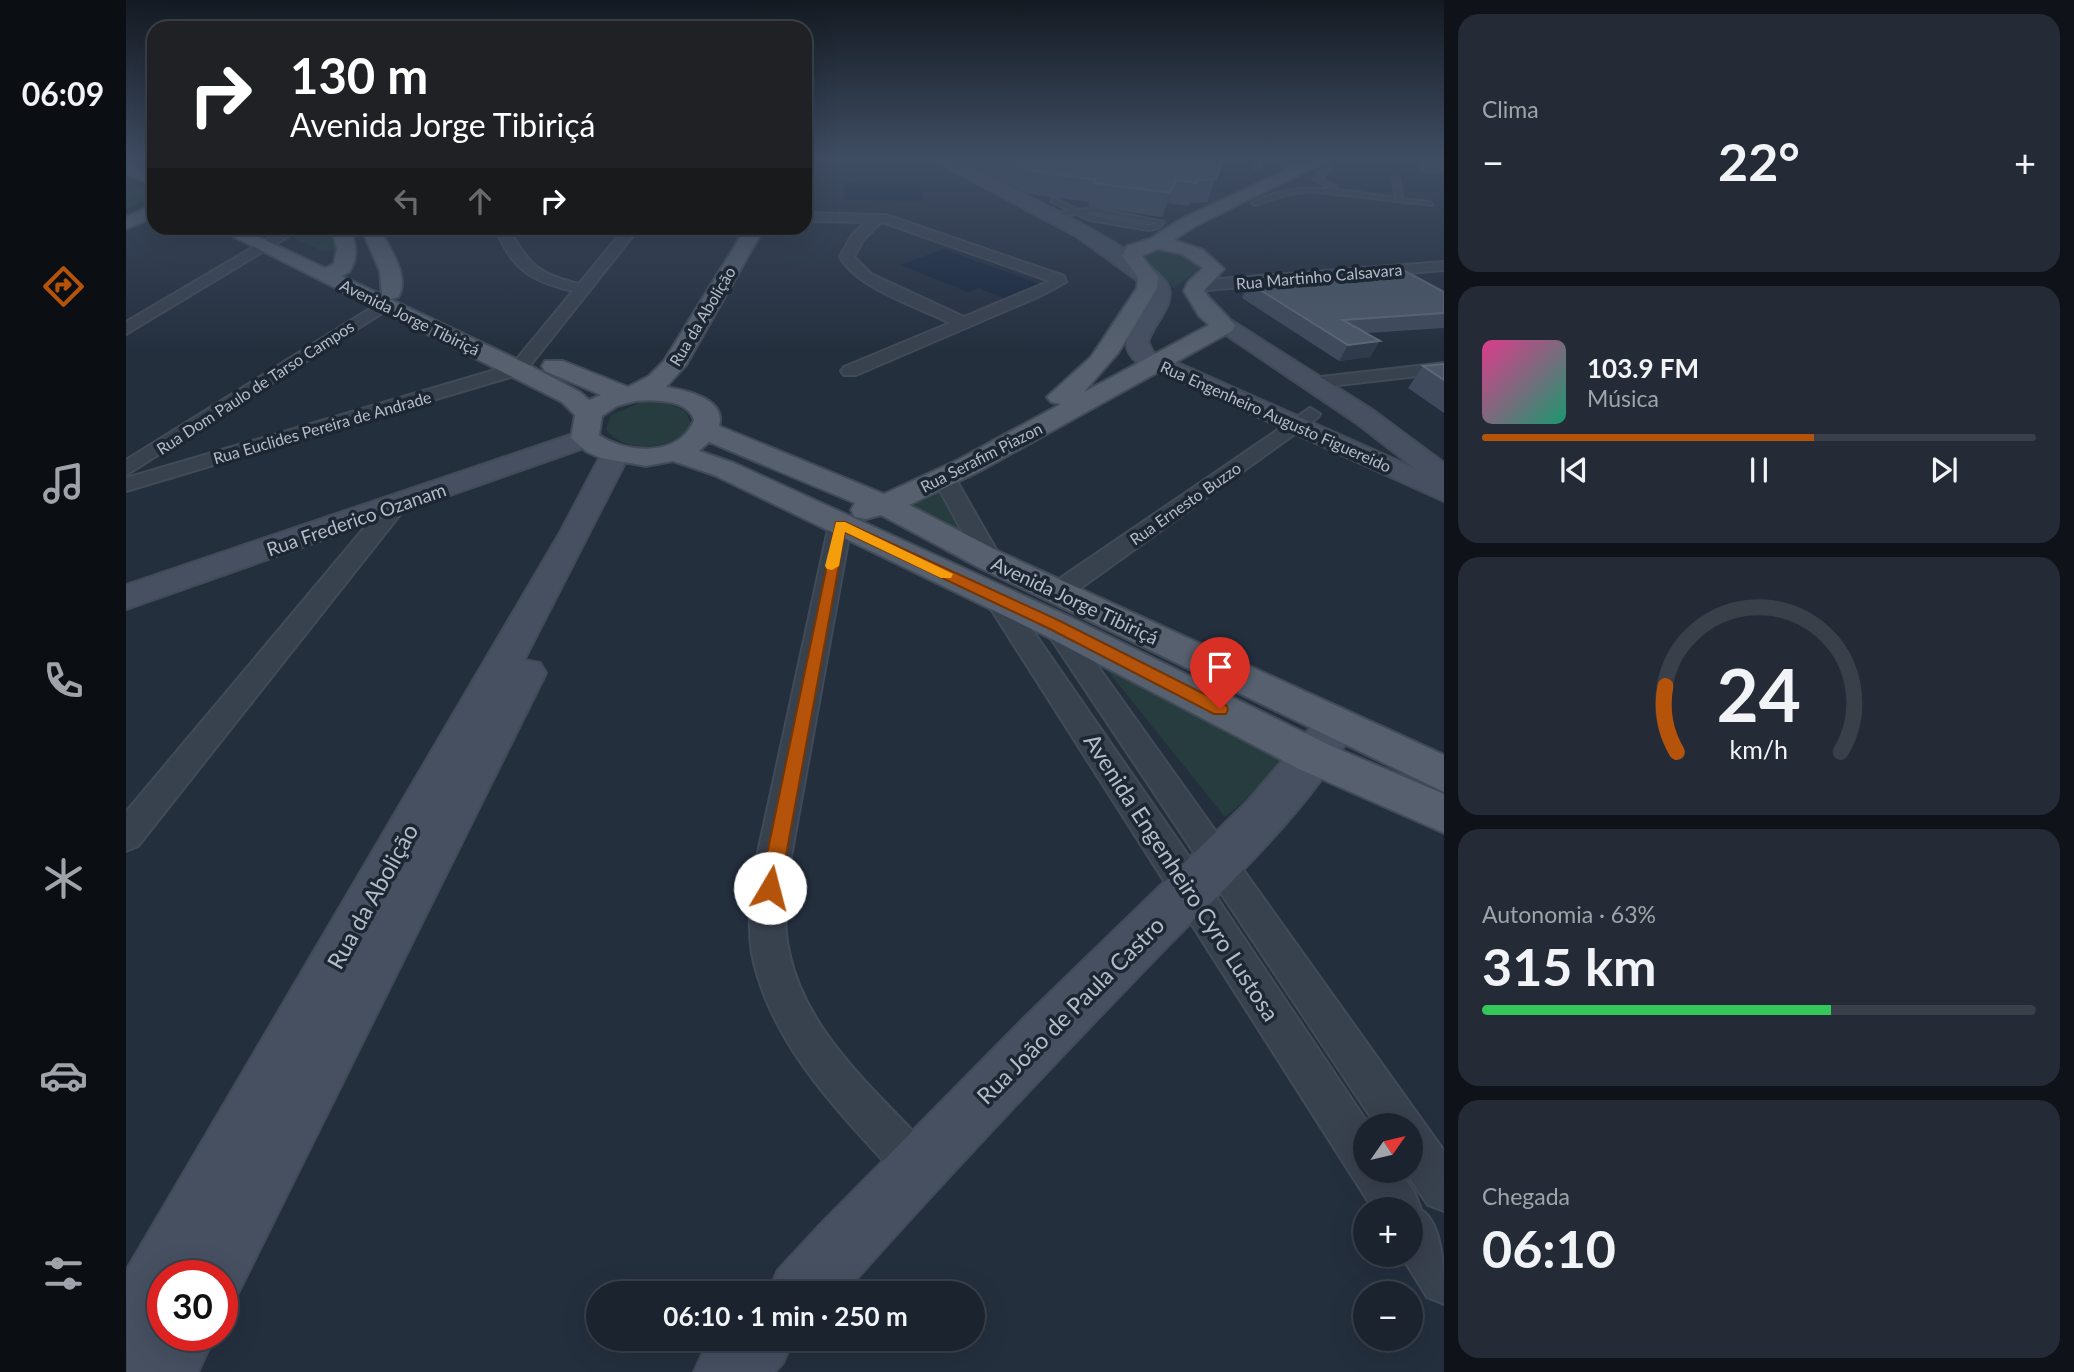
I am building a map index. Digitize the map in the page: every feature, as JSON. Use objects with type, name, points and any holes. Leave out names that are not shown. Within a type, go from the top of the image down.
[{"type":"main road","points":[[1079,223],[1148,277]]},
{"type":"main road","points":[[1083,223],[1189,250],[1209,262],[1214,269],[1195,286],[1196,299],[1224,326]]},
{"type":"main road","points":[[906,471],[927,464],[1077,387],[1100,363],[1147,288],[1148,277],[1132,256],[1133,250],[1157,243],[1187,223]]},
{"type":"main road","points":[[1189,250],[1193,237],[1214,223]]},
{"type":"main road","name":"Avenida Jorge Tibiriçá","points":[[274,235],[388,299],[524,362],[597,386],[632,394]]},
{"type":"main road","points":[[329,267],[348,246],[343,235]]},
{"type":"main road","points":[[373,235],[390,271],[388,299]]},
{"type":"main road","name":"Rua da Abolição","points":[[632,394],[658,381],[674,365],[751,235]]},
{"type":"main road","name":"Rua da Abolição","points":[[732,309],[769,235]]},
{"type":"main road","name":"Rua Engenheiro Augusto Figuereido","points":[[1148,277],[1158,286],[1160,296],[1137,337],[1138,351],[1165,359],[1303,419],[1364,456],[1444,492]]},
{"type":"main road","name":"Rua Engenheiro Augusto Figuereido","points":[[1224,326],[1335,396],[1444,477]]},
{"type":"main road","name":"Rua Serafim Piazon","points":[[724,469],[769,480],[841,508],[857,511],[879,492],[944,478],[1224,326]]},
{"type":"main road","name":"Avenida Jorge Tibiriçá","points":[[524,362],[571,397],[621,443],[724,469],[997,598],[1057,609]]},
{"type":"main road","points":[[691,389],[704,411],[707,420],[705,430],[687,446],[621,443],[600,405],[632,394],[691,389]]},
{"type":"main road","points":[[1303,419],[1335,396]]},
{"type":"main road","name":"Avenida Jorge Tibiriçá","points":[[705,430],[799,471],[879,492],[990,560],[1057,609],[1325,741],[1444,814]]},
{"type":"main road","points":[[1364,456],[1399,460],[1407,456],[1400,442]]},
{"type":"main road","name":"Rua da Abolição","points":[[220,1260],[626,481],[621,443]]},
{"type":"main road","name":"Rua da Abolição","points":[[126,1335],[577,531],[621,443]]},
{"type":"main road","name":"Rua Frederico Ozanam","points":[[126,597],[394,507],[621,443]]},
{"type":"main road","name":"Avenida Jorge Tibiriçá","points":[[1325,741],[1444,774]]},
{"type":"main road","name":"Rua João de Paula Castro","points":[[811,1281],[916,1165],[1205,874],[1325,741]]},
{"type":"main road","points":[[162,1372],[173,1351]]},
{"type":"main road","points":[[730,1372],[749,1351]]},
{"type":"street","points":[[873,223],[850,247],[847,257],[852,266],[866,277],[964,323]]},
{"type":"street","points":[[850,371],[1056,284],[1059,279],[900,223]]},
{"type":"street","points":[[126,329],[274,235]]},
{"type":"street","points":[[505,235],[515,256],[530,273],[582,289]]},
{"type":"street","points":[[524,362],[626,235]]},
{"type":"street","name":"Rua Martinho Calsavara","points":[[1209,262],[1226,269],[1259,275],[1444,264]]},
{"type":"street","name":"Rua Martinho Calsavara","points":[[1195,286],[1444,264]]},
{"type":"street","name":"Rua Dom Paulo de Tarso Campos","points":[[126,470],[388,299]]},
{"type":"street","name":"Rua Euclides Pereira de Andrade","points":[[126,485],[524,362]]},
{"type":"street","points":[[1312,383],[1444,368]]},
{"type":"street","name":"Rua Ernesto Buzzo","points":[[1057,609],[1303,419]]},
{"type":"street","points":[[944,478],[990,560]]},
{"type":"street","points":[[126,836],[394,507]]},
{"type":"street","points":[[840,525],[773,862],[766,915],[771,957],[783,999],[829,1069],[916,1165]]},
{"type":"street","name":"Avenida Engenheiro Cyro Lustosa","points":[[997,598],[1205,874],[1392,1113]]},
{"type":"street","name":"Avenida Engenheiro Cyro Lustosa","points":[[1057,609],[1353,1136]]},
{"type":"street","points":[[1423,1159],[1444,1189]]},
{"type":"street","points":[[1423,1248],[1444,1280]]},
{"type":"lane","points":[[1120,223],[1149,228],[1157,227],[1160,223]]},
{"type":"green space","points":[[287,235],[332,235],[336,249],[324,252]]},
{"type":"green space","points":[[1159,250],[1180,253],[1198,264],[1199,269],[1174,288],[1143,259],[1146,253]]},
{"type":"green space","points":[[641,402],[667,403],[685,411],[691,423],[684,432],[662,444],[637,446],[624,443],[606,429],[611,415]]},
{"type":"green space","points":[[934,484],[963,537],[898,503]]},
{"type":"green space","points":[[1099,660],[1296,760],[1225,817]]},
{"type":"water","points":[[944,249],[1039,284],[1006,299],[979,288],[968,292],[900,265]]},
{"type":"building","points":[[1403,270],[1444,292],[1444,313],[1343,320],[1380,341],[1348,345],[1249,283]]},
{"type":"building","points":[[1444,364],[1444,380],[1423,366]]},
{"type":"slow traffic","points":[[832,566],[840,525],[946,574]]},
{"type":"route","points":[[770,888],[840,525],[1055,625],[1220,709]]}]
